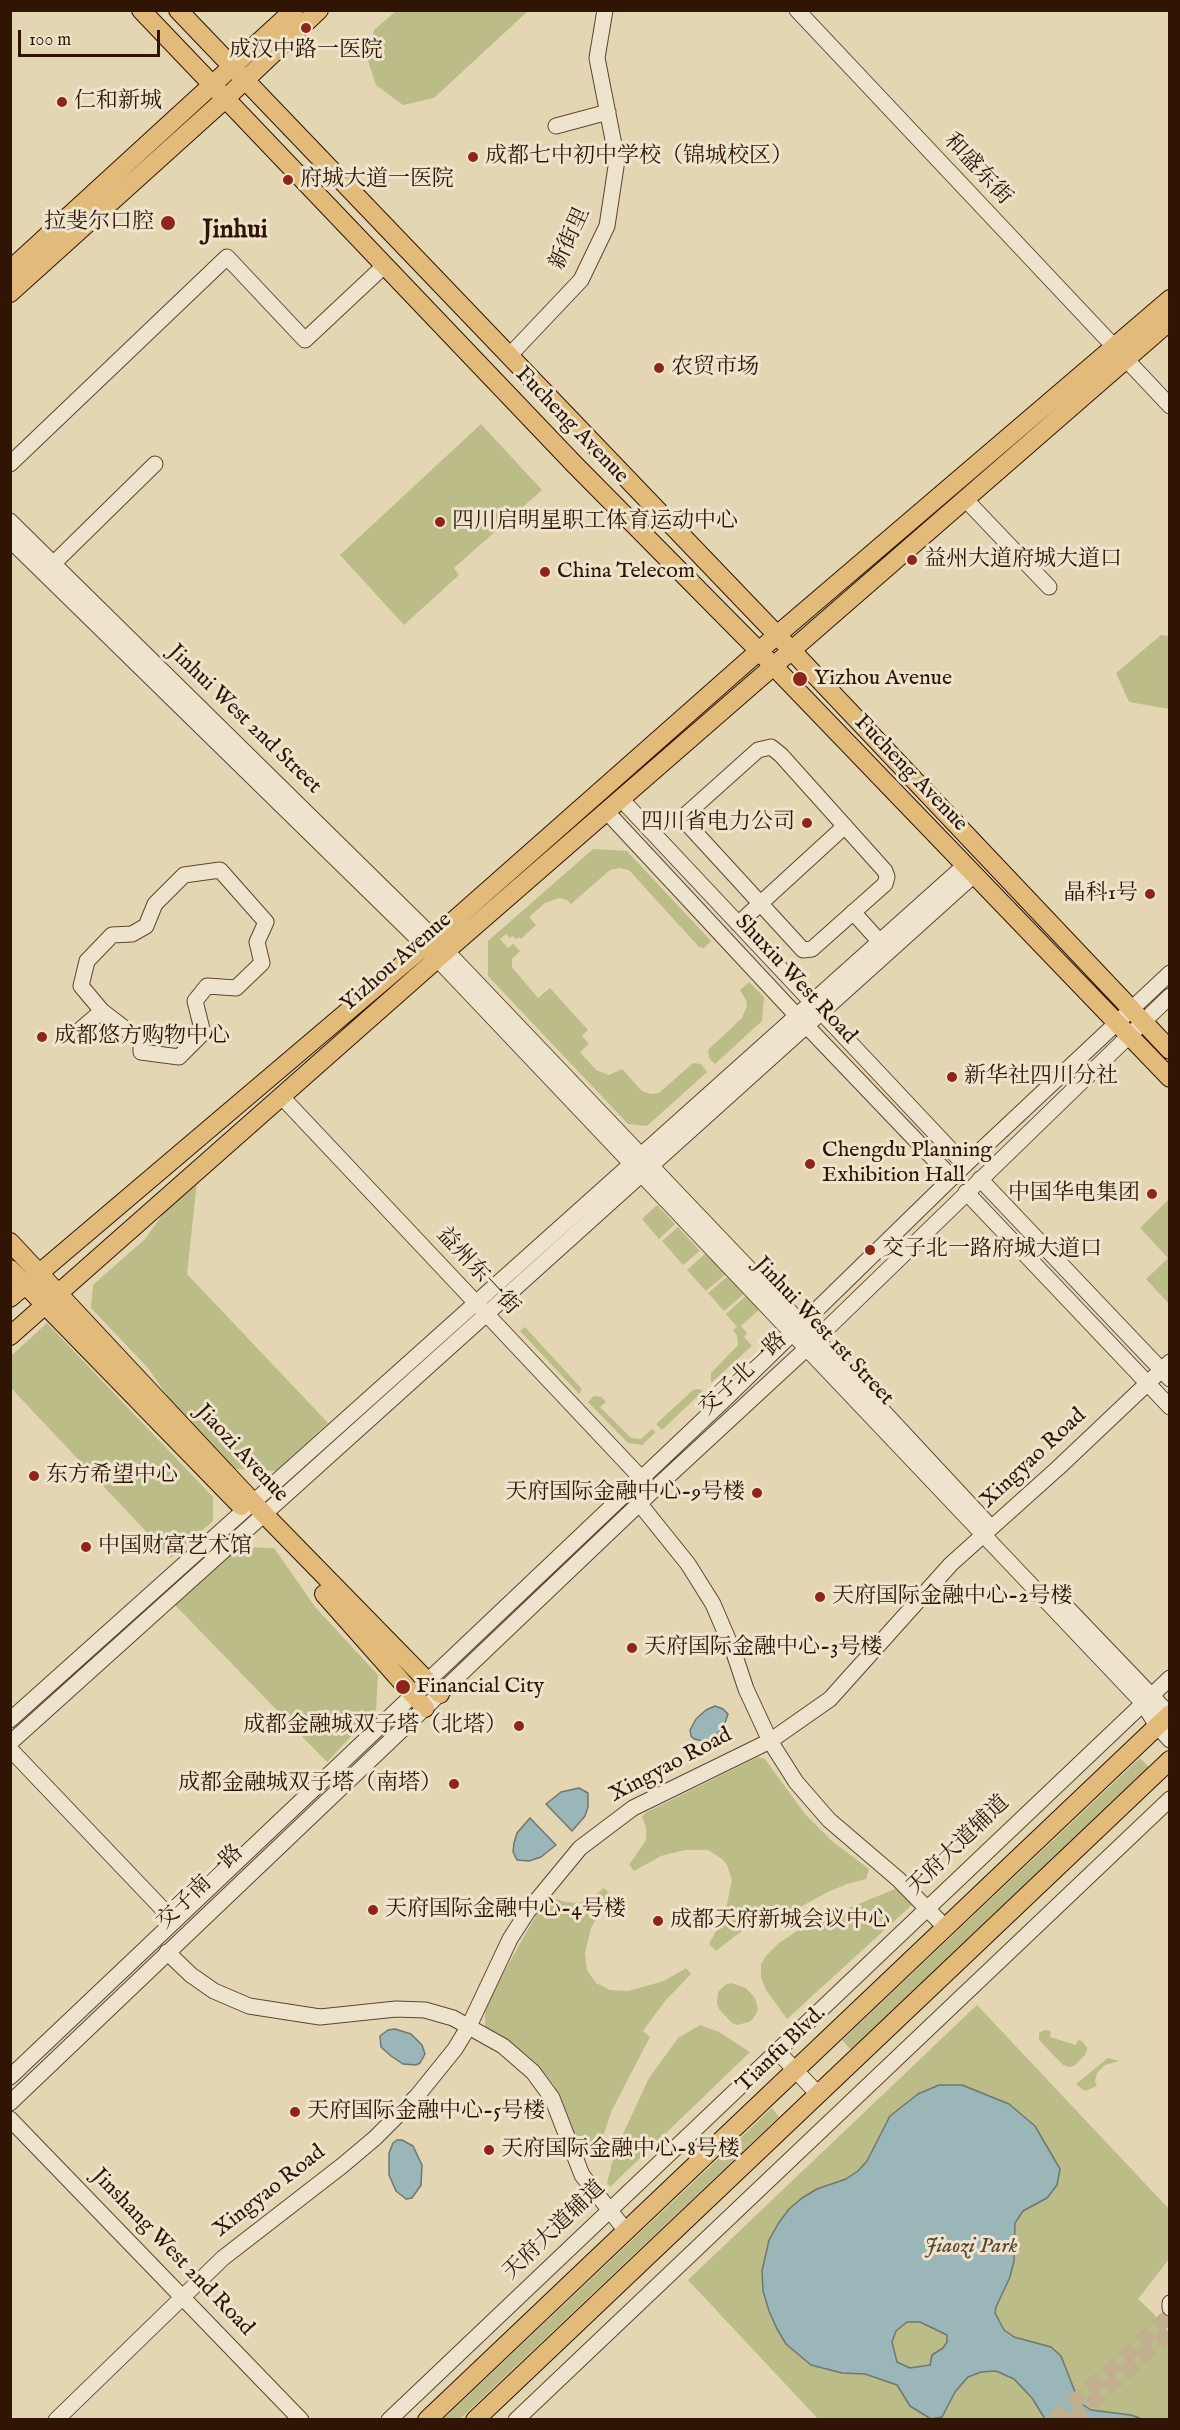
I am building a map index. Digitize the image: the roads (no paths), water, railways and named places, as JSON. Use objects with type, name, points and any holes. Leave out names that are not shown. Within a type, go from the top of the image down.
[{"type":"main road","name":"Fucheng Avenue","points":[[141,10],[228,84],[509,356],[1170,1050]]},
{"type":"main road","name":"Fucheng Avenue","points":[[178,10],[228,84],[384,266],[1170,1078]]},
{"type":"main road","points":[[10,293],[228,84],[294,10]]},
{"type":"main road","points":[[10,270],[228,84],[319,10]]},
{"type":"main road","name":"Yizhou Avenue","points":[[10,1298],[435,949],[607,812],[966,500],[1119,354],[1170,299]]},
{"type":"main road","name":"Yizhou Avenue","points":[[10,1336],[281,1096],[435,949],[777,635],[1119,354],[1170,321]]},
{"type":"main road","name":"Jiaozi Avenue","points":[[10,1242],[32,1279],[254,1512],[434,1688]]},
{"type":"main road","name":"Jiaozi Avenue","points":[[10,1269],[32,1279]]},
{"type":"main road","name":"Jiaozi Avenue","points":[[254,1512],[419,1702]]},
{"type":"main road","name":"Tianfu Blvd.","points":[[427,2420],[945,1927],[1167,1722]]},
{"type":"main road","points":[[475,2420],[1170,1760]]},
{"type":"street","name":"新街里","points":[[509,356],[581,280],[607,226],[617,160],[597,58],[605,10]]},
{"type":"street","name":"和盛东街","points":[[797,10],[1170,406]]},
{"type":"street","points":[[556,126],[608,112]]},
{"type":"street","points":[[10,464],[227,257],[305,340],[384,266]]},
{"type":"street","points":[[53,564],[154,464]]},
{"type":"street","points":[[966,500],[1049,587]]},
{"type":"street","name":"Jinhui West 2nd Street","points":[[10,521],[435,949]]},
{"type":"street","name":"Jinhui West 2nd Street","points":[[10,540],[435,949]]},
{"type":"street","points":[[771,747],[781,755],[845,826],[885,871],[887,877],[885,884],[812,949],[803,951],[760,904],[682,818],[758,750],[771,747]]},
{"type":"street","name":"Shuxiu West Road","points":[[621,799],[965,1165]]},
{"type":"street","name":"Shuxiu West Road","points":[[607,812],[952,1178]]},
{"type":"street","points":[[738,924],[845,826]]},
{"type":"street","points":[[220,870],[266,922],[257,942],[262,963],[236,988],[207,986],[195,1001],[203,1033],[178,1057],[141,1052],[141,1041],[102,1011],[81,986],[87,961],[112,935],[132,934],[146,926],[155,904],[184,875],[220,870]]},
{"type":"street","points":[[816,1009],[880,942],[969,870]]},
{"type":"street","points":[[10,1720],[254,1512],[969,870]]},
{"type":"street","points":[[853,912],[880,942]]},
{"type":"street","name":"Jinhui West 1st Street","points":[[435,949],[811,1343],[1167,1722]]},
{"type":"street","points":[[1137,1015],[1170,973]]},
{"type":"street","points":[[1137,1015],[1170,996]]},
{"type":"street","points":[[80,1030],[102,1011]]},
{"type":"street","name":"交子北一路","points":[[434,1688],[641,1478],[965,1165],[1137,1015]]},
{"type":"street","name":"交子北一路","points":[[419,1702],[639,1503],[811,1343],[980,1179],[1122,1029]]},
{"type":"street","name":"益州东一街","points":[[281,1096],[641,1478]]},
{"type":"street","points":[[980,1179],[1167,1370]]},
{"type":"street","points":[[966,1192],[1170,1407]]},
{"type":"street","name":"Xingyao Road","points":[[56,2420],[223,2258],[375,2138],[417,2096],[455,2049],[469,2026],[485,1989],[522,1920],[546,1887],[580,1848],[633,1808],[770,1741],[830,1699],[951,1564],[1147,1383],[1167,1370]]},
{"type":"street","points":[[639,1503],[688,1564],[713,1604],[734,1653],[746,1689],[770,1741],[788,1771],[811,1802],[837,1828],[898,1879],[945,1927]]},
{"type":"street","points":[[10,1743],[254,1512]]},
{"type":"street","name":"天府大道辅道","points":[[389,2420],[1170,1678]]},
{"type":"street","name":"交子南一路","points":[[10,2077],[174,1921],[419,1702]]},
{"type":"street","name":"交子南一路","points":[[10,2103],[167,1953],[419,1702]]},
{"type":"street","points":[[10,1749],[174,1921]]},
{"type":"street","points":[[516,2420],[1170,1799]]},
{"type":"street","points":[[167,1953],[191,1975],[214,1991],[249,2006],[320,2017],[361,2015],[396,2009],[425,2010],[453,2018],[503,2046],[533,2072],[552,2098],[582,2175],[626,2230]]},
{"type":"street","points":[[777,2051],[818,2094]]},
{"type":"street","name":"Jinshang West 2nd Road","points":[[10,2119],[185,2297],[301,2420]]},
{"type":"street","points":[[1170,2303],[1170,2308]]},
{"type":"water","points":[[715,1706],[728,1714],[724,1726],[715,1737],[703,1741],[694,1739],[690,1730],[696,1719]]},
{"type":"water","points":[[579,1788],[588,1793],[588,1807],[585,1816],[572,1831],[546,1804],[561,1792]]},
{"type":"water","points":[[530,1818],[556,1845],[541,1857],[529,1861],[517,1860],[513,1852],[517,1833]]},
{"type":"water","points":[[395,2029],[411,2034],[422,2045],[425,2054],[420,2063],[403,2064],[381,2047],[380,2036],[388,2030]]},
{"type":"water","points":[[939,2085],[962,2085],[1009,2104],[1035,2126],[1060,2169],[1057,2185],[1047,2198],[1023,2211],[1015,2223],[1014,2261],[995,2313],[1004,2330],[1014,2337],[1051,2347],[1061,2356],[1079,2402],[1091,2410],[1131,2415],[1142,2419],[1045,2419],[1032,2398],[1014,2379],[996,2371],[981,2372],[968,2377],[955,2392],[942,2417],[931,2419],[910,2406],[897,2385],[865,2374],[842,2373],[811,2365],[786,2344],[769,2311],[763,2291],[762,2271],[769,2240],[789,2209],[802,2198],[817,2189],[846,2179],[858,2171],[867,2161],[890,2116],[918,2094]],"holes":[[[907,2322],[920,2322],[947,2335],[947,2342],[943,2348],[932,2355],[930,2365],[910,2368],[897,2362],[892,2342],[896,2331]]]},
{"type":"water","points":[[397,2140],[413,2146],[422,2165],[421,2185],[412,2198],[406,2199],[396,2191],[389,2175],[389,2153],[393,2143]]},
{"type":"tunnel","points":[[1055,2420],[1170,2315]]},
{"type":"tunnel","points":[[1073,2420],[1170,2332]]},
{"type":"place","name":"成汉中路一医院","points":[[306,28]]},
{"type":"place","name":"仁和新城","points":[[62,102]]},
{"type":"place","name":"成都七中初中学校（锦城校区）","points":[[473,157]]},
{"type":"place","name":"府城大道一医院","points":[[288,180]]},
{"type":"place","name":"拉斐尔口腔","points":[[168,223]]},
{"type":"place","name":"农贸市场","points":[[659,368]]},
{"type":"place","name":"四川启明星职工体育运动中心","points":[[440,522]]},
{"type":"place","name":"益州大道府城大道口","points":[[912,560]]},
{"type":"place","name":"China Telecom","points":[[545,572]]},
{"type":"place","name":"Yizhou Avenue","points":[[800,679]]},
{"type":"place","name":"四川省电力公司","points":[[807,823]]},
{"type":"place","name":"晶科1号","points":[[1150,894]]},
{"type":"place","name":"成都悠方购物中心","points":[[42,1037]]},
{"type":"place","name":"新华社四川分社","points":[[952,1077]]},
{"type":"place","name":"Chengdu Planning Exhibition Hall","points":[[810,1164]]},
{"type":"place","name":"中国华电集团","points":[[1152,1194]]},
{"type":"place","name":"交子北一路府城大道口","points":[[870,1250]]},
{"type":"place","name":"东方希望中心","points":[[34,1476]]},
{"type":"place","name":"天府国际金融中心-9号楼","points":[[757,1493]]},
{"type":"place","name":"中国财富艺术馆","points":[[86,1547]]},
{"type":"place","name":"天府国际金融中心-2号楼","points":[[820,1597]]},
{"type":"place","name":"天府国际金融中心-3号楼","points":[[632,1648]]},
{"type":"place","name":"Financial City","points":[[403,1687]]},
{"type":"place","name":"成都金融城双子塔（北塔）","points":[[519,1726]]},
{"type":"place","name":"成都金融城双子塔（南塔）","points":[[454,1784]]},
{"type":"place","name":"天府国际金融中心-4号楼","points":[[373,1910]]},
{"type":"place","name":"成都天府新城会议中心","points":[[658,1921]]},
{"type":"place","name":"天府国际金融中心-5号楼","points":[[295,2112]]},
{"type":"place","name":"天府国际金融中心-8号楼","points":[[489,2150]]},
{"type":"district","name":"Jinhui","points":[[235,232]]},
{"type":"park label","name":"Jiaozi Park","points":[[971,2247]]}]
